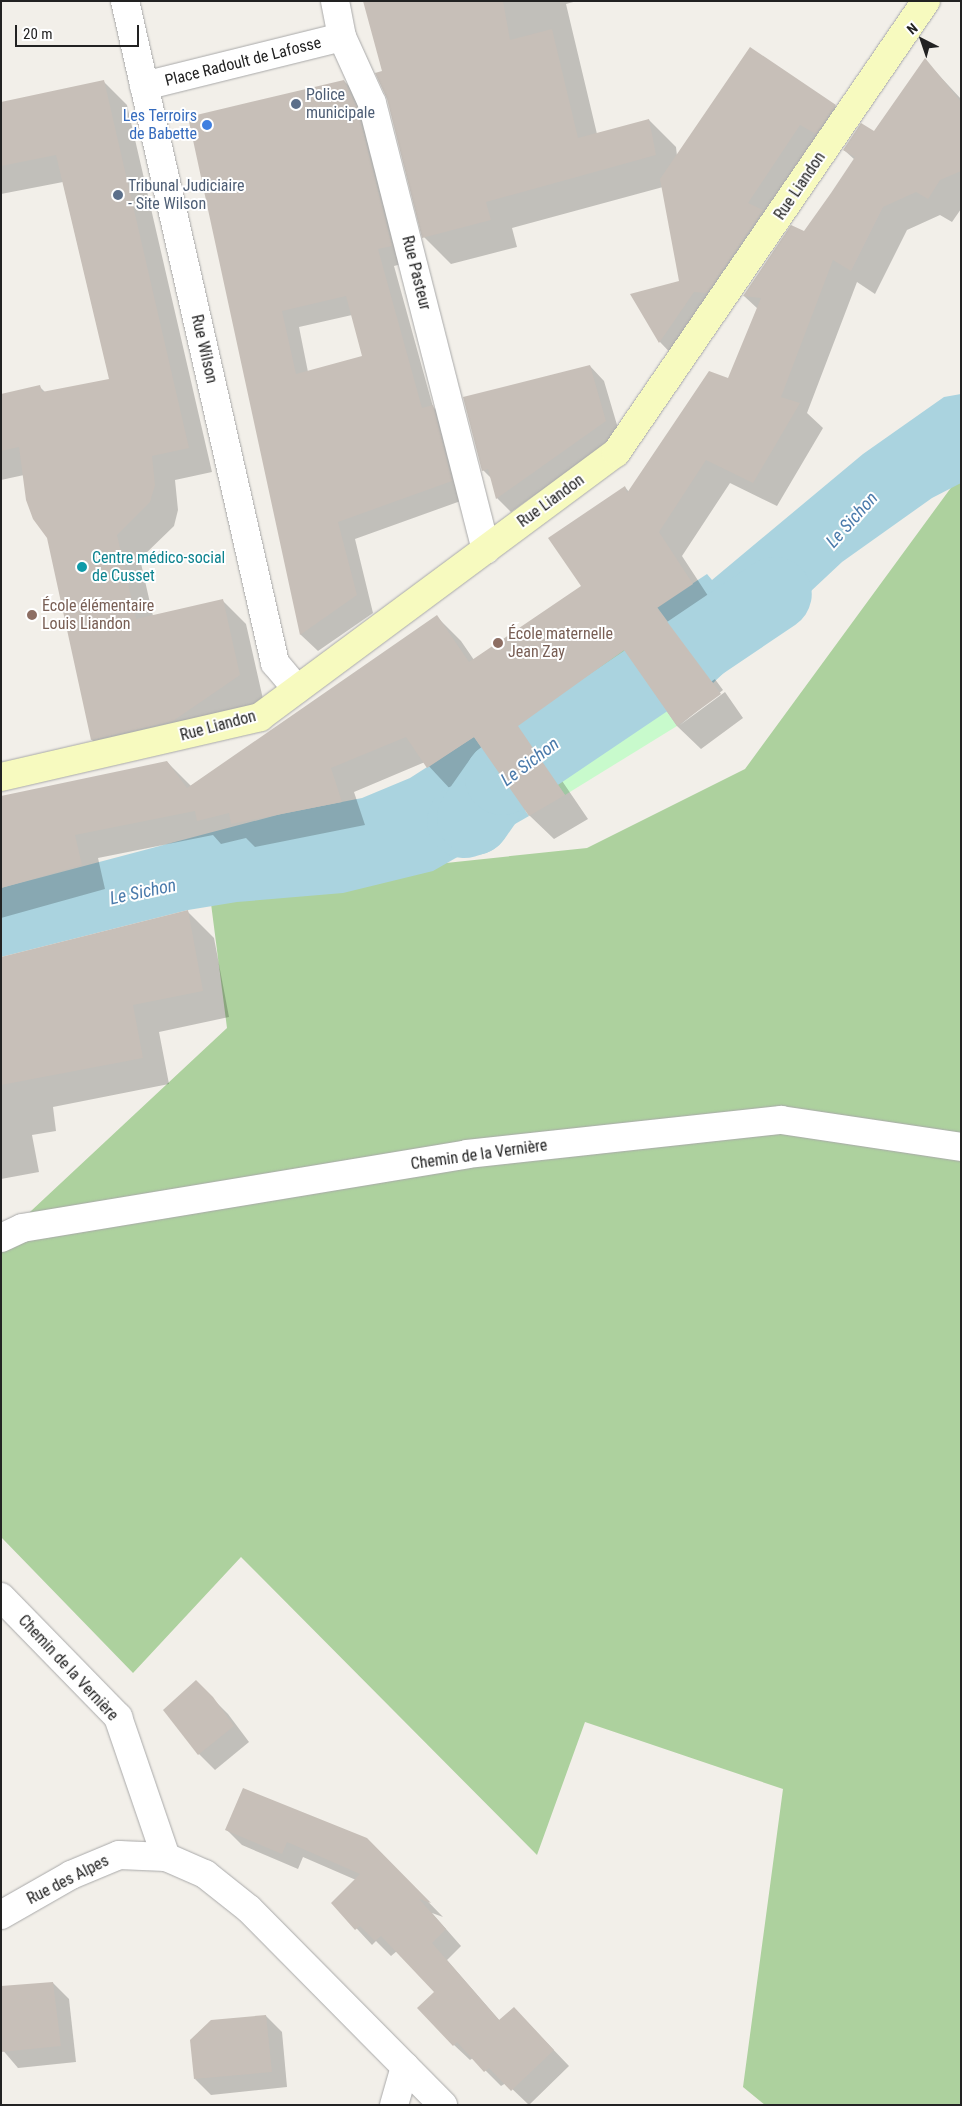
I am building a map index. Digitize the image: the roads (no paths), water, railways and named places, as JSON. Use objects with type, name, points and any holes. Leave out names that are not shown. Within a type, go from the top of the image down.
[{"type":"main road","name":"Rue Liandon","points":[[1,777],[260,717],[616,453],[926,1]]},
{"type":"street","name":"Rue Wilson","points":[[124,1],[275,662],[297,689]]},
{"type":"street","name":"Rue Pasteur","points":[[334,1],[342,37],[372,103],[486,550]]},
{"type":"street","name":"Place Radoult de Lafosse","points":[[144,86],[342,37]]},
{"type":"street","name":"Chemin de la Vernière","points":[[1,1238],[22,1228],[467,1154],[781,1120],[961,1147]]},
{"type":"street","name":"Chemin de la Vernière","points":[[1,1597],[118,1717],[166,1857]]},
{"type":"street","name":"Rue des Alpes","points":[[1,1915],[71,1875],[119,1854],[166,1857],[205,1874],[249,1909],[443,2105]]},
{"type":"street","points":[[394,2105],[405,2066]]},
{"type":"water","points":[[961,394],[961,483],[932,498],[842,562],[713,683],[657,607],[707,574],[712,580],[863,454],[944,397]]},
{"type":"water","points":[[474,737],[529,816],[433,871],[343,893],[237,902],[188,910],[1,957],[1,888],[281,814],[362,798],[410,778]]},
{"type":"waterway","name":"Le Sichon","points":[[464,821],[474,818],[502,778],[775,594]]},
{"type":"place","name":"Police municipale","points":[[296,104]]},
{"type":"place","name":"Les Terroirs de Babette","points":[[207,125]]},
{"type":"place","name":"Tribunal Judiciaire - Site Wilson","points":[[118,195]]},
{"type":"place","name":"Centre médico-social de Cusset","points":[[82,567]]},
{"type":"place","name":"École élémentaire Louis Liandon","points":[[32,615]]},
{"type":"place","name":"École maternelle Jean Zay","points":[[498,643]]}]
